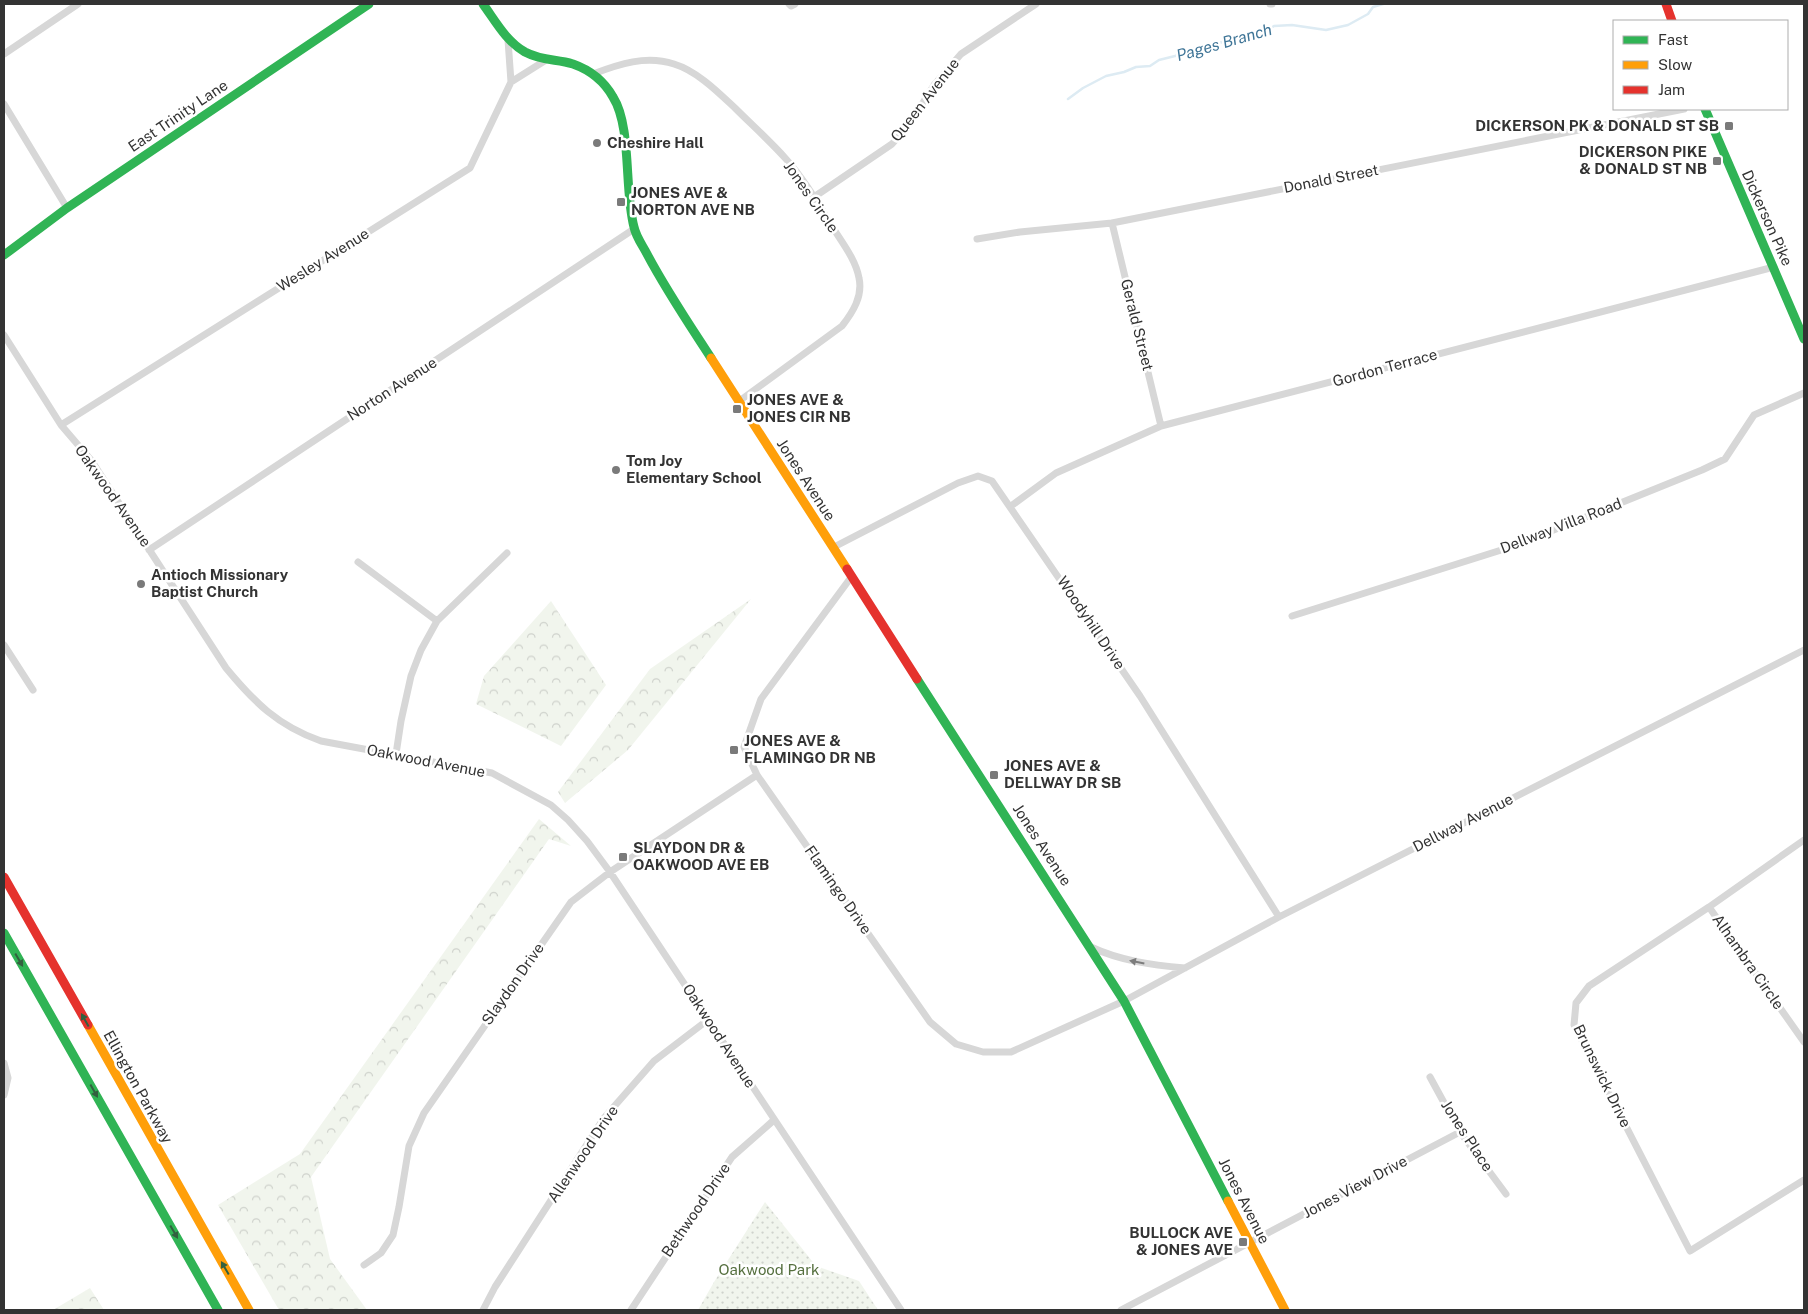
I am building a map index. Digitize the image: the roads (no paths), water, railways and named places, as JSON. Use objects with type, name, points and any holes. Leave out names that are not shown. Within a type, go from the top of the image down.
[{"type":"main road","name":"East Trinity Lane","points":[[4,254],[67,208],[370,4]]},
{"type":"main road","name":"Jones Avenue","points":[[483,4],[508,40],[526,52],[546,60],[572,64],[593,74],[614,98],[623,124],[629,200],[634,229],[658,275],[1124,1001],[1285,1310]]},
{"type":"main road","points":[[1666,4],[1672,20]]},
{"type":"main road","name":"Dickerson Pike","points":[[1705,110],[1804,339]]},
{"type":"main road","name":"Ellington Parkway","points":[[4,877],[250,1310]]},
{"type":"main road","points":[[4,933],[218,1310]]},
{"type":"street","points":[[4,54],[78,4]]},
{"type":"street","name":"Queen Avenue","points":[[814,197],[892,144],[909,126],[934,85],[961,54],[1036,4]]},
{"type":"street","name":"Wesley Avenue","points":[[61,425],[470,168],[511,82],[508,40]]},
{"type":"street","points":[[511,82],[546,60]]},
{"type":"street","name":"Jones Circle","points":[[593,74],[626,62],[648,60],[674,64],[692,73],[716,90],[781,154],[814,197],[850,255],[859,278],[859,298],[842,326],[738,402]]},
{"type":"street","points":[[4,104],[67,208]]},
{"type":"street","name":"Donald Street","points":[[977,239],[1020,232],[1112,223],[1679,110]]},
{"type":"street","name":"Gerald Street","points":[[1112,223],[1161,426]]},
{"type":"street","name":"Norton Avenue","points":[[150,550],[634,229]]},
{"type":"street","name":"Gordon Terrace","points":[[1011,506],[1056,473],[1161,426],[1774,267]]},
{"type":"street","name":"Oakwood Avenue","points":[[4,335],[61,425],[91,460],[226,668],[250,697],[274,718],[309,737],[321,741],[492,773],[551,805],[568,820],[587,841],[610,872],[901,1310]]},
{"type":"street","name":"Dellway Villa Road","points":[[1292,616],[1514,546],[1702,470],[1725,459],[1754,415],[1804,394]]},
{"type":"street","name":"Woodyhill Drive","points":[[834,547],[958,483],[978,476],[992,481],[1140,696],[1280,917]]},
{"type":"street","points":[[396,754],[411,676],[421,650],[437,621],[507,553]]},
{"type":"street","points":[[358,562],[437,621]]},
{"type":"street","name":"Flamingo Drive","points":[[852,576],[761,699],[744,748],[757,775],[930,1022],[956,1044],[983,1052],[1011,1052],[1124,1001]]},
{"type":"street","points":[[4,645],[33,690]]},
{"type":"street","name":"Dellway Avenue","points":[[1124,1001],[1280,917],[1804,650]]},
{"type":"street","name":"Slaydon Drive","points":[[364,1265],[381,1253],[393,1235],[409,1146],[424,1113],[571,902],[610,872],[757,775]]},
{"type":"street","name":"Brunswick Drive","points":[[1804,840],[1709,907],[1588,986],[1576,1003],[1574,1025],[1690,1251],[1804,1180]]},
{"type":"street","name":"Alhambra Circle","points":[[1709,907],[1804,1042]]},
{"type":"street","points":[[1090,947],[1122,959],[1156,966],[1186,968]]},
{"type":"street","name":"Allenwood Drive","points":[[483,1310],[495,1287],[604,1118],[654,1061],[709,1019]]},
{"type":"street","points":[[4,1063],[8,1078],[4,1095]]},
{"type":"street","name":"Jones Place","points":[[1430,1077],[1460,1132],[1506,1194]]},
{"type":"street","name":"Bethwood Drive","points":[[631,1310],[732,1157],[774,1120]]},
{"type":"street","name":"Jones View Drive","points":[[1121,1310],[1460,1132]]},
{"type":"waterway","name":"Pages Branch","points":[[1068,99],[1083,88],[1106,76],[1136,67],[1150,66],[1159,60],[1197,47],[1264,33],[1274,26],[1292,25],[1326,30],[1348,25],[1368,14],[1373,7],[1383,4]]},
{"type":"place","name":"DICKERSON PK & DONALD ST SB","points":[[1729,126]]},
{"type":"place","name":"Cheshire Hall","points":[[597,143]]},
{"type":"place","name":"DICKERSON PIKE & DONALD ST NB","points":[[1717,161]]},
{"type":"place","name":"JONES AVE & NORTON AVE NB","points":[[621,202]]},
{"type":"place","name":"JONES AVE & JONES CIR NB","points":[[737,409]]},
{"type":"place","name":"Tom Joy Elementary School","points":[[616,470]]},
{"type":"place","name":"Antioch Missionary Baptist Church","points":[[141,584]]},
{"type":"place","name":"JONES AVE & FLAMINGO DR NB","points":[[734,750]]},
{"type":"place","name":"JONES AVE & DELLWAY DR SB","points":[[994,775]]},
{"type":"place","name":"SLAYDON DR & OAKWOOD AVE EB","points":[[623,857]]},
{"type":"place","name":"BULLOCK AVE & JONES AVE","points":[[1243,1242]]},
{"type":"park label","name":"Oakwood Park","points":[[769,1270]]}]
